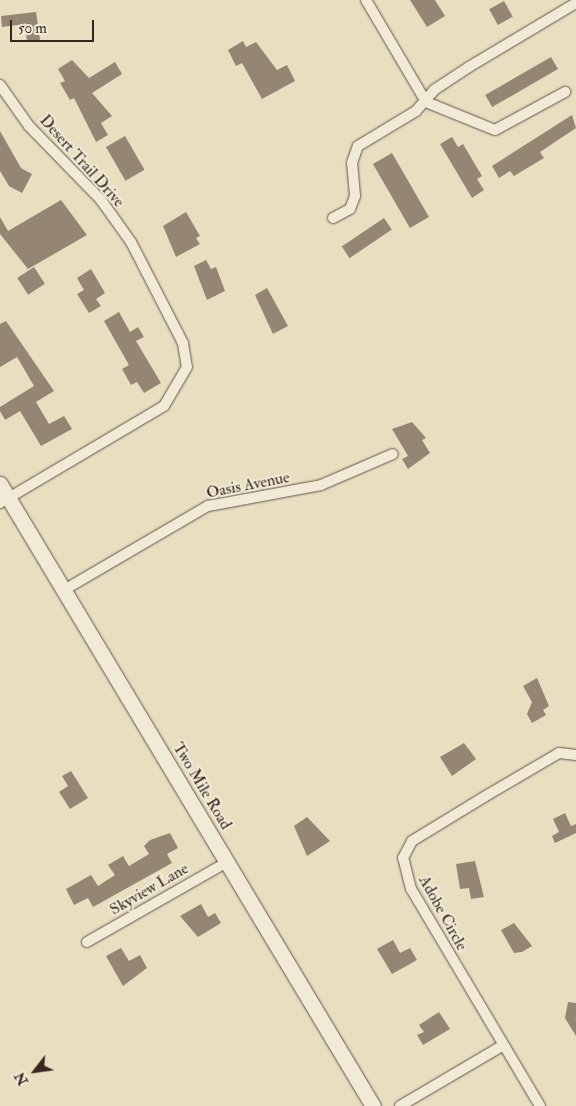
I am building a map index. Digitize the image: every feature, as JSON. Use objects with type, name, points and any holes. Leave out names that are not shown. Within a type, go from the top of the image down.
[{"type":"main road","name":"Two Mile Road","points":[[0,484],[4,500],[64,590],[373,1106]]},
{"type":"street","points":[[366,0],[426,102],[494,130],[565,92]]},
{"type":"street","points":[[333,218],[350,209],[355,196],[352,163],[358,146],[426,102],[434,90],[469,66],[576,4]]},
{"type":"street","name":"Desert Trail Drive","points":[[0,85],[29,126],[100,200],[131,242],[183,343],[187,367],[179,387],[164,406],[4,500]]},
{"type":"street","name":"Oasis Avenue","points":[[64,590],[208,506],[321,485],[393,454]]},
{"type":"street","name":"Adobe Circle","points":[[540,1106],[502,1046],[411,889],[404,858],[412,841],[484,797],[559,753],[576,755]]},
{"type":"street","name":"Skyview Lane","points":[[87,942],[227,862]]},
{"type":"street","points":[[400,1106],[502,1046]]},
{"type":"building","points":[[410,0],[435,0],[445,16],[427,27]]},
{"type":"building","points":[[504,1],[513,17],[498,25],[489,9]]},
{"type":"building","points":[[36,12],[40,40],[27,42],[25,24],[2,27],[1,16]]},
{"type":"building","points":[[243,41],[246,47],[256,42],[277,70],[287,65],[295,81],[262,99],[242,63],[236,66],[228,50]]},
{"type":"building","points":[[551,57],[558,69],[492,107],[485,95]]},
{"type":"building","points":[[72,60],[89,78],[115,62],[122,74],[92,93],[112,116],[101,123],[108,135],[96,142],[74,98],[70,100],[60,83],[65,81],[58,69]]},
{"type":"building","points":[[572,115],[576,128],[540,152],[544,158],[514,176],[510,171],[499,178],[492,166]]},
{"type":"building","points":[[0,131],[21,168],[32,174],[22,193],[9,186],[0,171]]},
{"type":"building","points":[[125,136],[144,170],[125,181],[106,147]]},
{"type":"building","points":[[452,137],[458,147],[463,144],[482,176],[477,179],[484,190],[472,198],[440,144]]},
{"type":"building","points":[[392,153],[429,217],[410,228],[373,164]]},
{"type":"building","points":[[61,200],[87,235],[28,269],[0,234],[0,217],[8,231]]},
{"type":"building","points":[[186,212],[200,236],[196,238],[200,244],[176,257],[163,226]]},
{"type":"building","points":[[384,218],[392,230],[350,258],[342,247]]},
{"type":"building","points":[[206,260],[211,269],[216,267],[225,291],[207,300],[194,266]]},
{"type":"building","points":[[34,267],[45,284],[28,295],[17,278]]},
{"type":"building","points":[[91,269],[105,293],[96,299],[101,306],[89,313],[77,294],[84,290],[77,278]]},
{"type":"building","points":[[267,288],[288,326],[273,334],[255,295]]},
{"type":"building","points":[[119,312],[130,332],[138,327],[144,337],[136,341],[161,383],[144,393],[137,382],[131,385],[122,369],[129,365],[104,321]]},
{"type":"building","points":[[6,321],[54,391],[36,402],[49,424],[64,416],[72,429],[41,446],[20,411],[5,420],[0,411],[0,407],[34,386],[17,357],[0,367],[0,324]]},
{"type":"building","points":[[412,422],[426,438],[422,440],[430,453],[408,469],[402,459],[408,456],[392,429]]},
{"type":"building","points":[[537,678],[549,706],[543,710],[546,715],[532,723],[527,714],[532,702],[523,686]]},
{"type":"building","points":[[464,743],[476,759],[452,776],[440,757]]},
{"type":"building","points":[[71,771],[88,798],[70,809],[59,792],[68,786],[62,776]]},
{"type":"building","points":[[565,813],[571,826],[576,824],[576,833],[555,843],[552,836],[559,832],[553,819]]},
{"type":"building","points":[[307,817],[330,841],[307,856],[294,826]]},
{"type":"building","points":[[170,833],[178,848],[167,854],[172,863],[93,907],[88,898],[74,905],[66,889],[91,875],[98,886],[115,875],[108,865],[123,856],[129,866],[149,854],[144,846],[150,840]]},
{"type":"building","points":[[475,861],[484,897],[471,899],[469,888],[460,889],[456,864]]},
{"type":"building","points":[[201,904],[208,917],[215,913],[221,923],[198,937],[180,916]]},
{"type":"building","points":[[514,923],[532,946],[522,952],[514,953],[501,930]]},
{"type":"building","points":[[393,940],[400,953],[410,948],[417,960],[392,974],[377,949]]},
{"type":"building","points":[[121,948],[129,961],[140,955],[147,968],[123,986],[106,956]]},
{"type":"building","points":[[568,1002],[576,1003],[576,1036],[565,1018]]},
{"type":"building","points":[[439,1012],[450,1029],[423,1045],[417,1035],[424,1032],[419,1025]]}]
